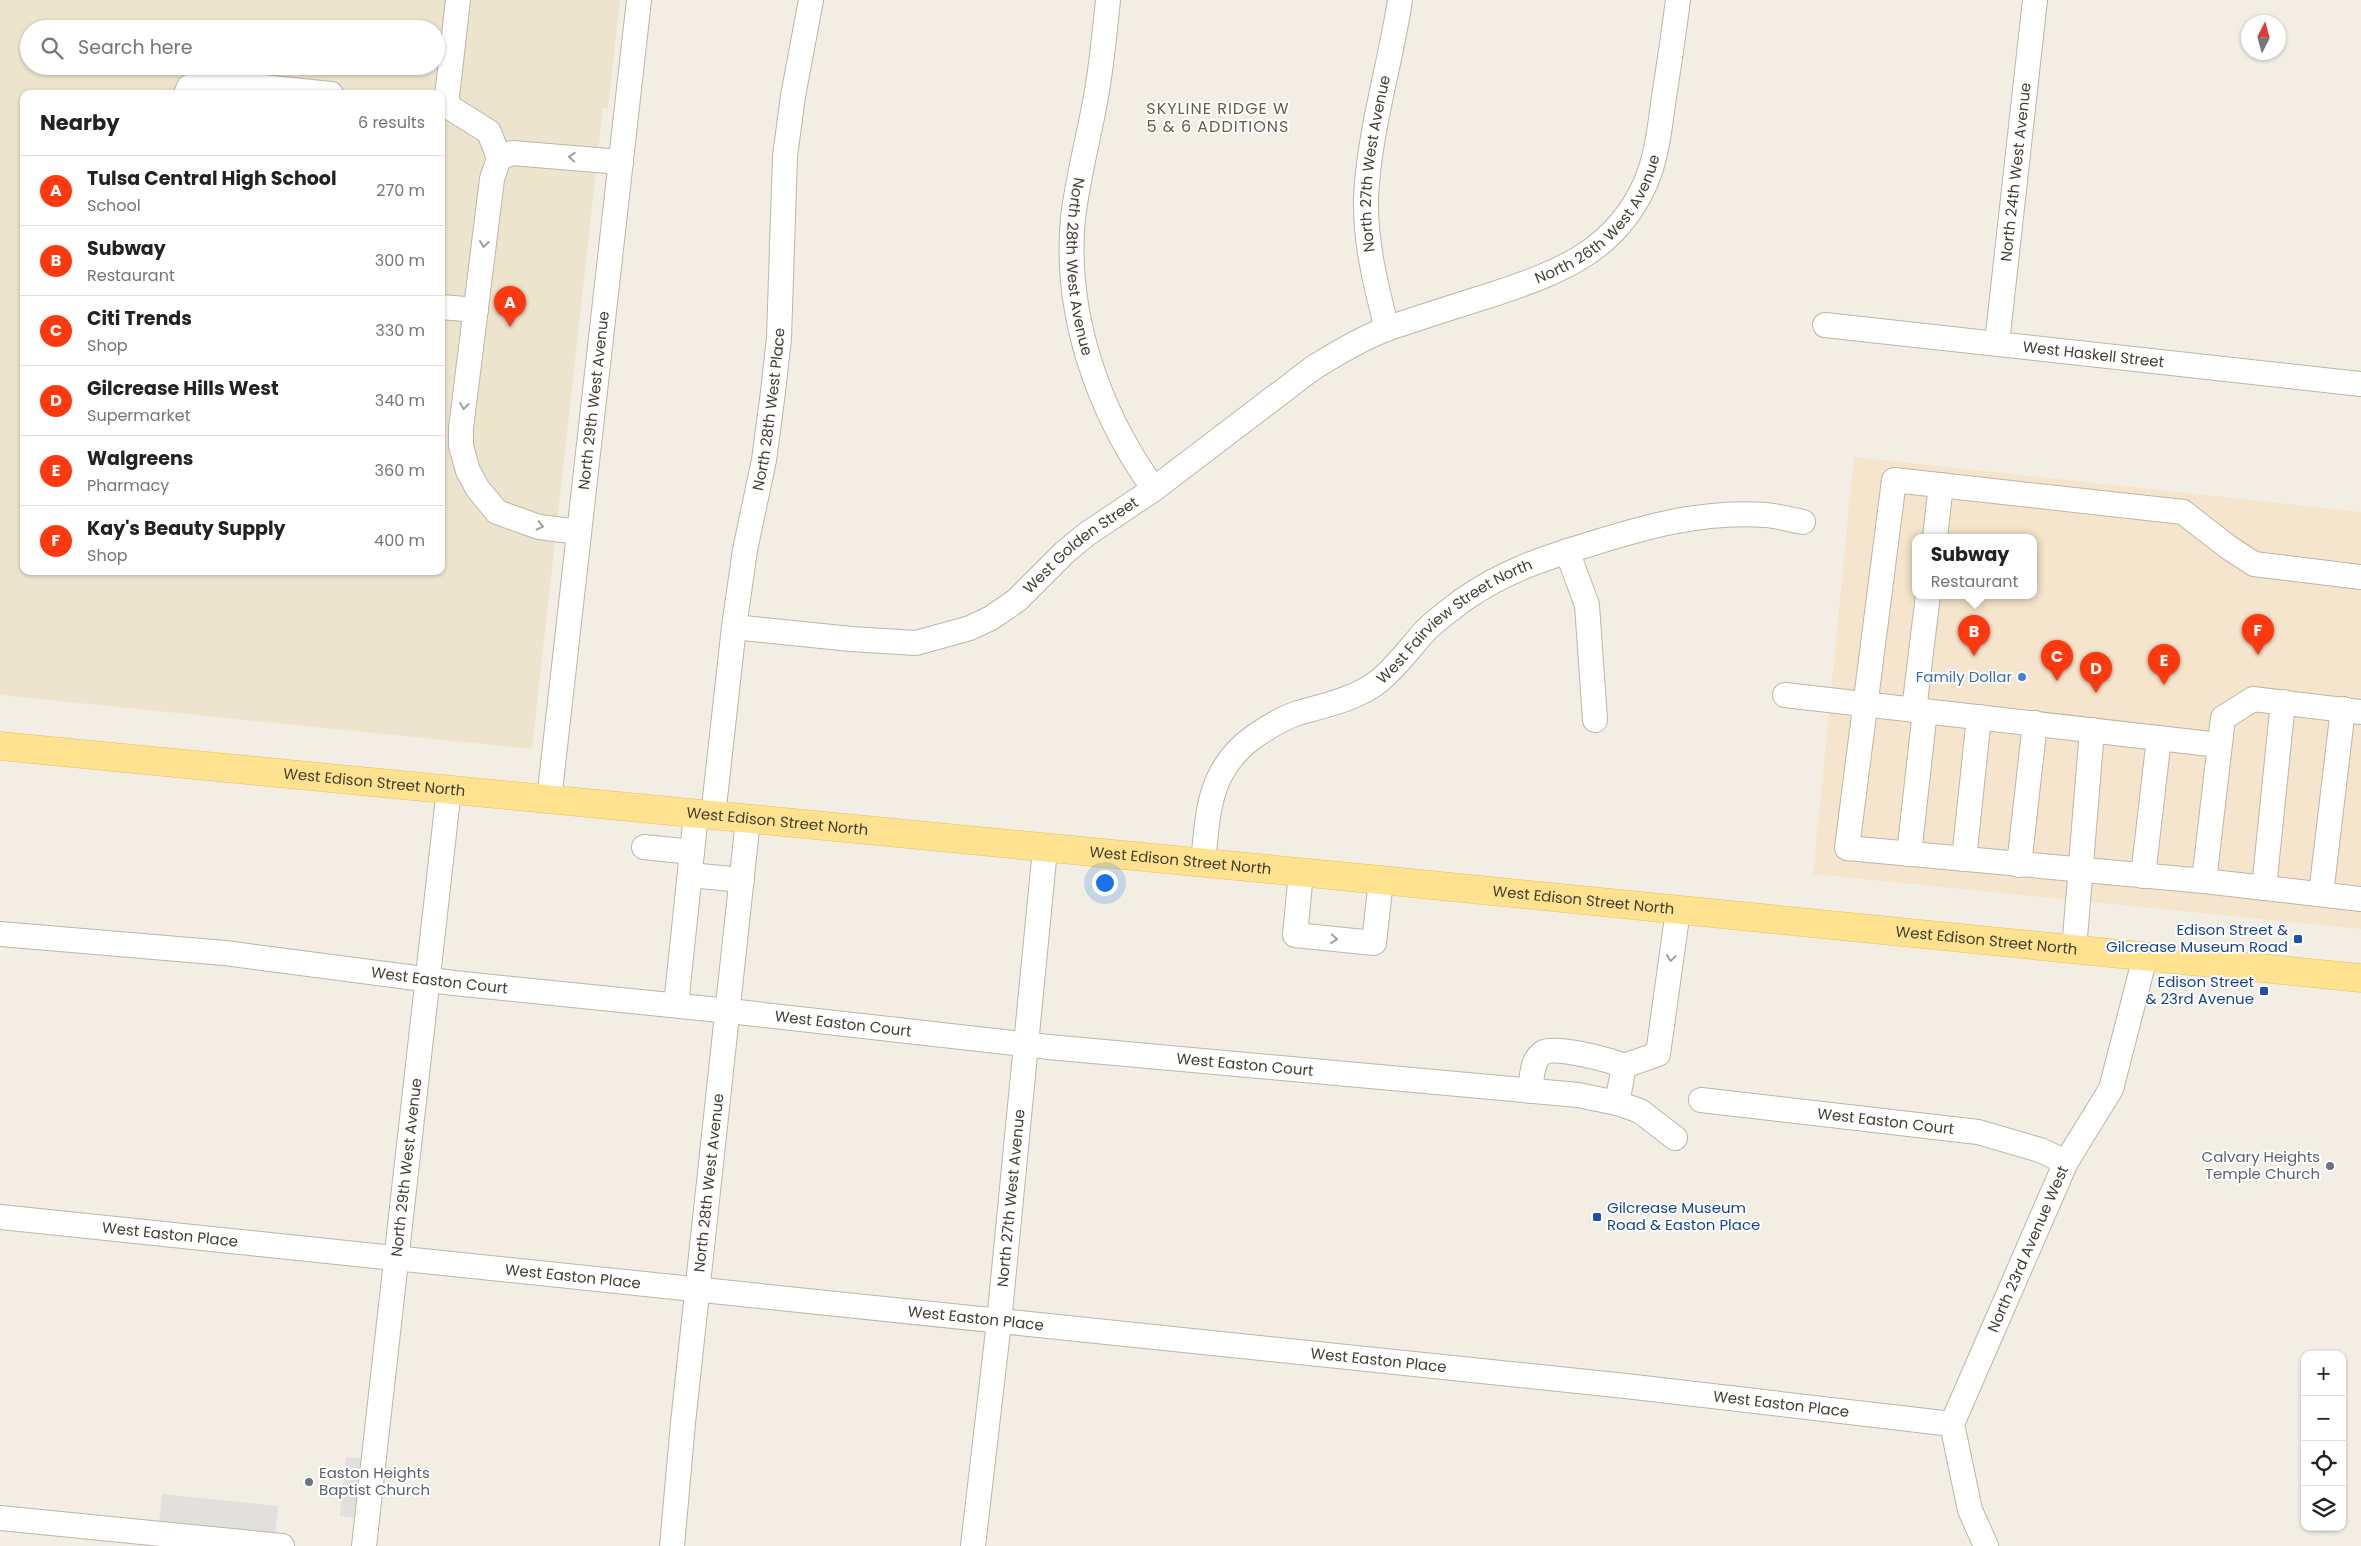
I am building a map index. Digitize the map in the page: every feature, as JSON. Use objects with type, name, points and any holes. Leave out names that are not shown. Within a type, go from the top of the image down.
[{"type":"main road","name":"West Edison Street North","points":[[0,746],[1045,849],[1381,880],[2361,978]]},
{"type":"street","points":[[445,97],[458,0]]},
{"type":"street","name":"North 29th West Avenue","points":[[549,800],[639,0]]},
{"type":"street","name":"North 28th West Place","points":[[676,1005],[691,863],[705,815],[745,550],[764,460],[779,338],[785,156],[811,0]]},
{"type":"street","name":"North 28th West Avenue","points":[[1108,0],[1097,91],[1078,180],[1073,219],[1073,280],[1077,312],[1086,351],[1103,400],[1134,461],[1154,488]]},
{"type":"street","name":"North 27th West Avenue","points":[[1387,329],[1372,267],[1368,241],[1366,199],[1369,162],[1400,0]]},
{"type":"street","name":"North 26th West Avenue","points":[[1387,329],[1542,278],[1574,263],[1595,249],[1616,230],[1632,211],[1646,181],[1654,156],[1678,0]]},
{"type":"street","name":"North 24th West Avenue","points":[[1997,343],[2035,0]]},
{"type":"street","points":[[188,90],[189,86],[204,82],[279,90]]},
{"type":"street","points":[[445,105],[489,132],[499,158],[492,180],[461,428],[461,446],[468,471],[478,489],[497,512],[539,527],[579,532]]},
{"type":"street","points":[[499,158],[512,153],[621,162]]},
{"type":"street","points":[[445,307],[476,310]]},
{"type":"street","name":"West Haskell Street","points":[[1825,325],[2361,384]]},
{"type":"street","name":"West Golden Street","points":[[734,627],[851,639],[916,642],[970,628],[991,618],[1016,600],[1065,552],[1087,534],[1154,488],[1312,368],[1339,351],[1387,329]]},
{"type":"street","points":[[2361,576],[2254,564],[2228,547],[2183,512],[1894,480],[1864,704],[1848,848],[2361,899]]},
{"type":"street","points":[[1935,534],[1941,485]]},
{"type":"street","name":"West Fairview Street North","points":[[1203,864],[1210,803],[1220,772],[1230,758],[1245,743],[1266,728],[1290,716],[1358,695],[1379,681],[1427,629],[1462,601],[1490,582],[1522,566],[1645,526],[1682,519],[1720,515],[1767,515],[1804,522]]},
{"type":"street","points":[[1567,551],[1587,606],[1595,720]]},
{"type":"street","points":[[1909,854],[1928,599]]},
{"type":"street","points":[[1785,695],[2219,745]]},
{"type":"street","points":[[2204,882],[2223,718],[2252,699],[2283,702],[2352,710],[2321,894]]},
{"type":"street","points":[[2264,888],[2283,702]]},
{"type":"street","points":[[1964,859],[1980,717]]},
{"type":"street","points":[[2019,865],[2035,723]]},
{"type":"street","points":[[2074,950],[2092,730]]},
{"type":"street","points":[[2143,876],[2159,738]]},
{"type":"street","name":"North 29th West Avenue","points":[[364,1546],[398,1259],[449,789]]},
{"type":"street","name":"North 28th West Avenue","points":[[672,1546],[697,1288],[729,1011],[748,820]]},
{"type":"street","points":[[644,847],[742,880]]},
{"type":"street","name":"North 27th West Avenue","points":[[973,1546],[999,1322],[1045,849]]},
{"type":"street","points":[[1301,873],[1295,935],[1374,943],[1381,880]]},
{"type":"street","points":[[1530,1091],[1535,1062],[1544,1052],[1554,1051],[1603,1058],[1624,1066],[1658,1054],[1678,910]]},
{"type":"street","name":"West Easton Court","points":[[0,934],[225,953],[427,980],[676,1005],[1027,1044],[1578,1095],[1617,1103],[1648,1116],[1675,1138]]},
{"type":"street","name":"North 23rd Avenue West","points":[[1952,1424],[2066,1162],[2111,1089],[2145,957]]},
{"type":"street","points":[[1617,1103],[1624,1066]]},
{"type":"street","name":"West Easton Court","points":[[1701,1100],[1978,1132],[2033,1148],[2066,1162]]},
{"type":"street","name":"West Easton Place","points":[[0,1217],[697,1288],[999,1322],[1602,1384],[1952,1424]]},
{"type":"street","points":[[1952,1424],[1970,1510],[1986,1546]]},
{"type":"street","points":[[0,1518],[282,1546]]},
{"type":"shaded area","points":[[0,0],[620,0],[608,108],[603,108],[532,749],[0,695]]},
{"type":"shaded area","points":[[1854,457],[2361,512],[2361,929],[1813,874]]},
{"type":"shaded area","points":[[346,1457],[361,1458],[354,1518],[340,1516]]},
{"type":"shaded area","points":[[162,1494],[278,1506],[275,1535],[159,1523]]},
{"type":"place","name":"Tulsa Central High School","points":[[510,327]]},
{"type":"place","name":"Kay's Beauty Supply","points":[[2258,655]]},
{"type":"place","name":"Subway","points":[[1974,656]]},
{"type":"place","name":"Family Dollar","points":[[2022,677]]},
{"type":"place","name":"Citi Trends","points":[[2057,681]]},
{"type":"place","name":"Walgreens","points":[[2164,685]]},
{"type":"place","name":"Gilcrease Hills West","points":[[2096,693]]},
{"type":"place","name":"Edison Street & Gilcrease Museum Road","points":[[2298,939]]},
{"type":"place","name":"Edison Street & 23rd Avenue","points":[[2264,991]]},
{"type":"place","name":"Calvary Heights Temple Church","points":[[2330,1166]]},
{"type":"place","name":"Gilcrease Museum Road & Easton Place","points":[[1597,1217]]},
{"type":"place","name":"Easton Heights Baptist Church","points":[[309,1482]]},
{"type":"district","name":"SKYLINE RIDGE W 5 & 6 ADDITIONS","points":[[1218,117]]}]
